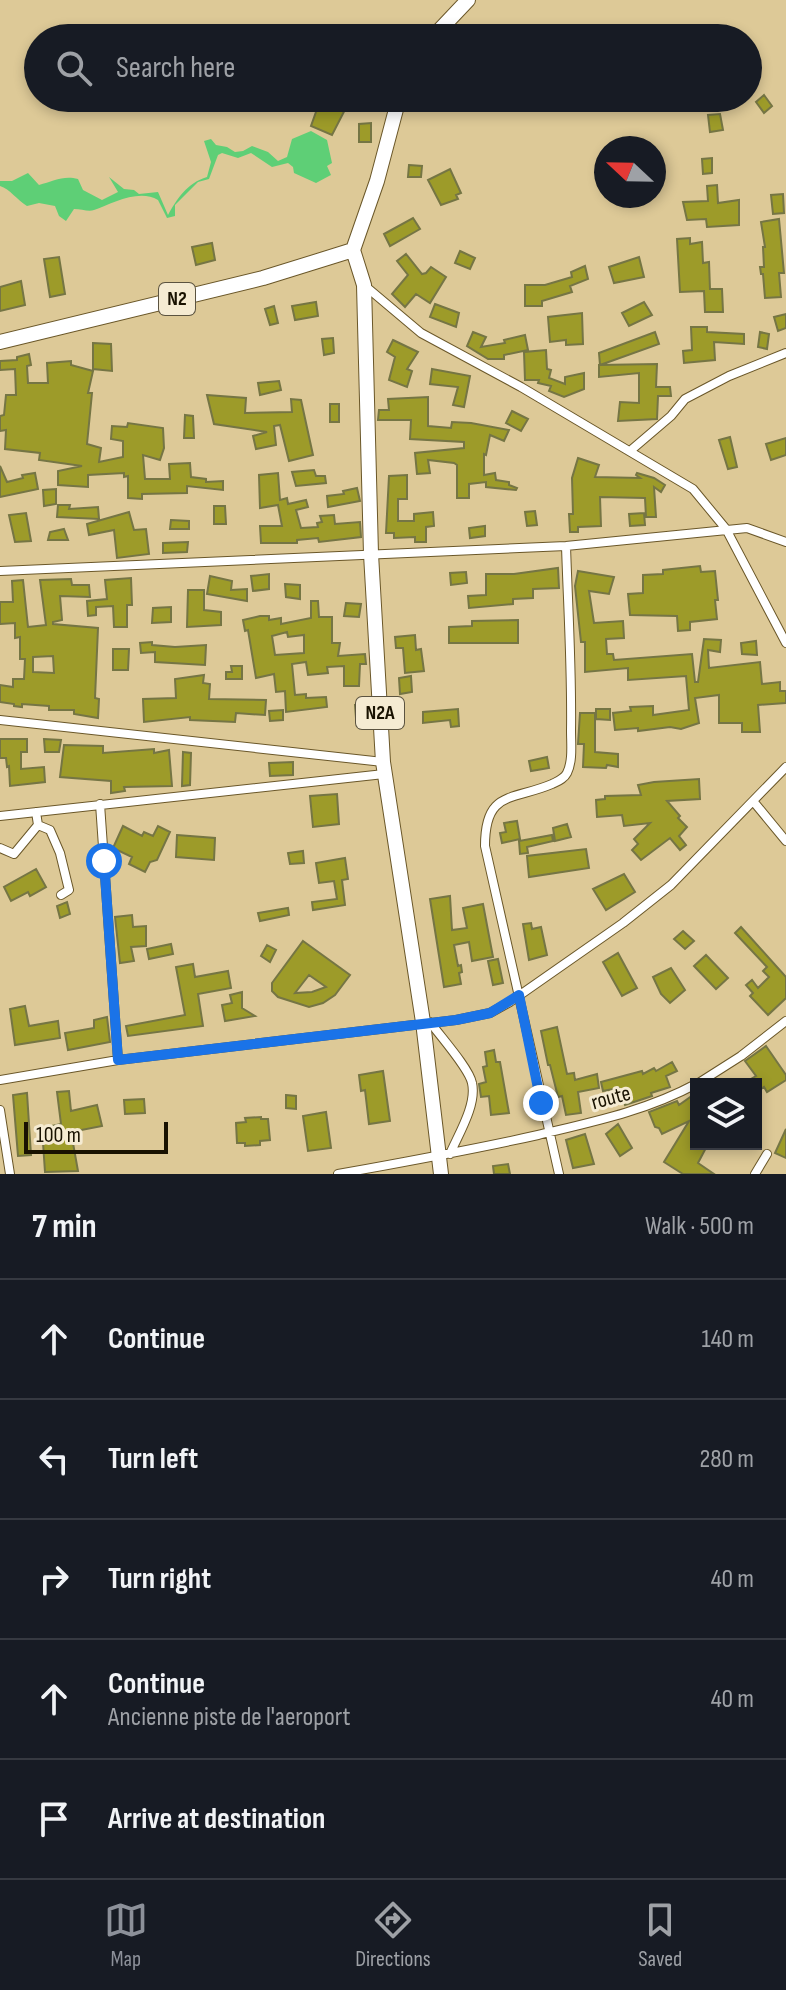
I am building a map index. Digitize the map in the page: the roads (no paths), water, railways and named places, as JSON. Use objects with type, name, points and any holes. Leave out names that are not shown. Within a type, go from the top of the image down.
[{"type":"highway","points":[[445,24],[468,0]]},
{"type":"highway","points":[[353,250],[377,181],[395,112]]},
{"type":"highway","name":"N2A","points":[[353,250],[364,285],[371,554],[383,768],[427,1022],[444,1155],[441,1174]]},
{"type":"highway","name":"N2","points":[[0,342],[263,278],[353,250]]},
{"type":"street","points":[[364,285],[421,333],[693,489],[726,529],[786,643]]},
{"type":"street","points":[[630,451],[671,416],[685,399],[729,376],[786,353]]},
{"type":"street","points":[[0,571],[566,546],[747,528],[786,542]]},
{"type":"street","points":[[559,1174],[485,846],[485,828],[489,814],[498,802],[557,782],[567,773],[571,753],[571,712],[566,546]]},
{"type":"street","points":[[0,720],[383,768]]},
{"type":"street","points":[[0,1080],[118,1060],[480,1016],[519,995],[623,923],[671,885],[786,767]]},
{"type":"street","points":[[0,816],[383,768]]},
{"type":"street","points":[[753,801],[786,841]]},
{"type":"street","points":[[100,804],[118,1060]]},
{"type":"street","points":[[0,848],[14,854],[38,825],[36,812]]},
{"type":"street","points":[[38,825],[50,830],[60,853],[69,890],[61,895]]},
{"type":"street","name":"route","points":[[706,1078],[741,1056],[786,1021]]},
{"type":"street","points":[[427,1022],[468,1072],[472,1083],[473,1093],[466,1115],[444,1155]]},
{"type":"street","name":"route","points":[[338,1174],[548,1132],[644,1107],[690,1087]]},
{"type":"street","points":[[0,1110],[10,1174]]},
{"type":"street","points":[[755,1174],[767,1154]]}]
